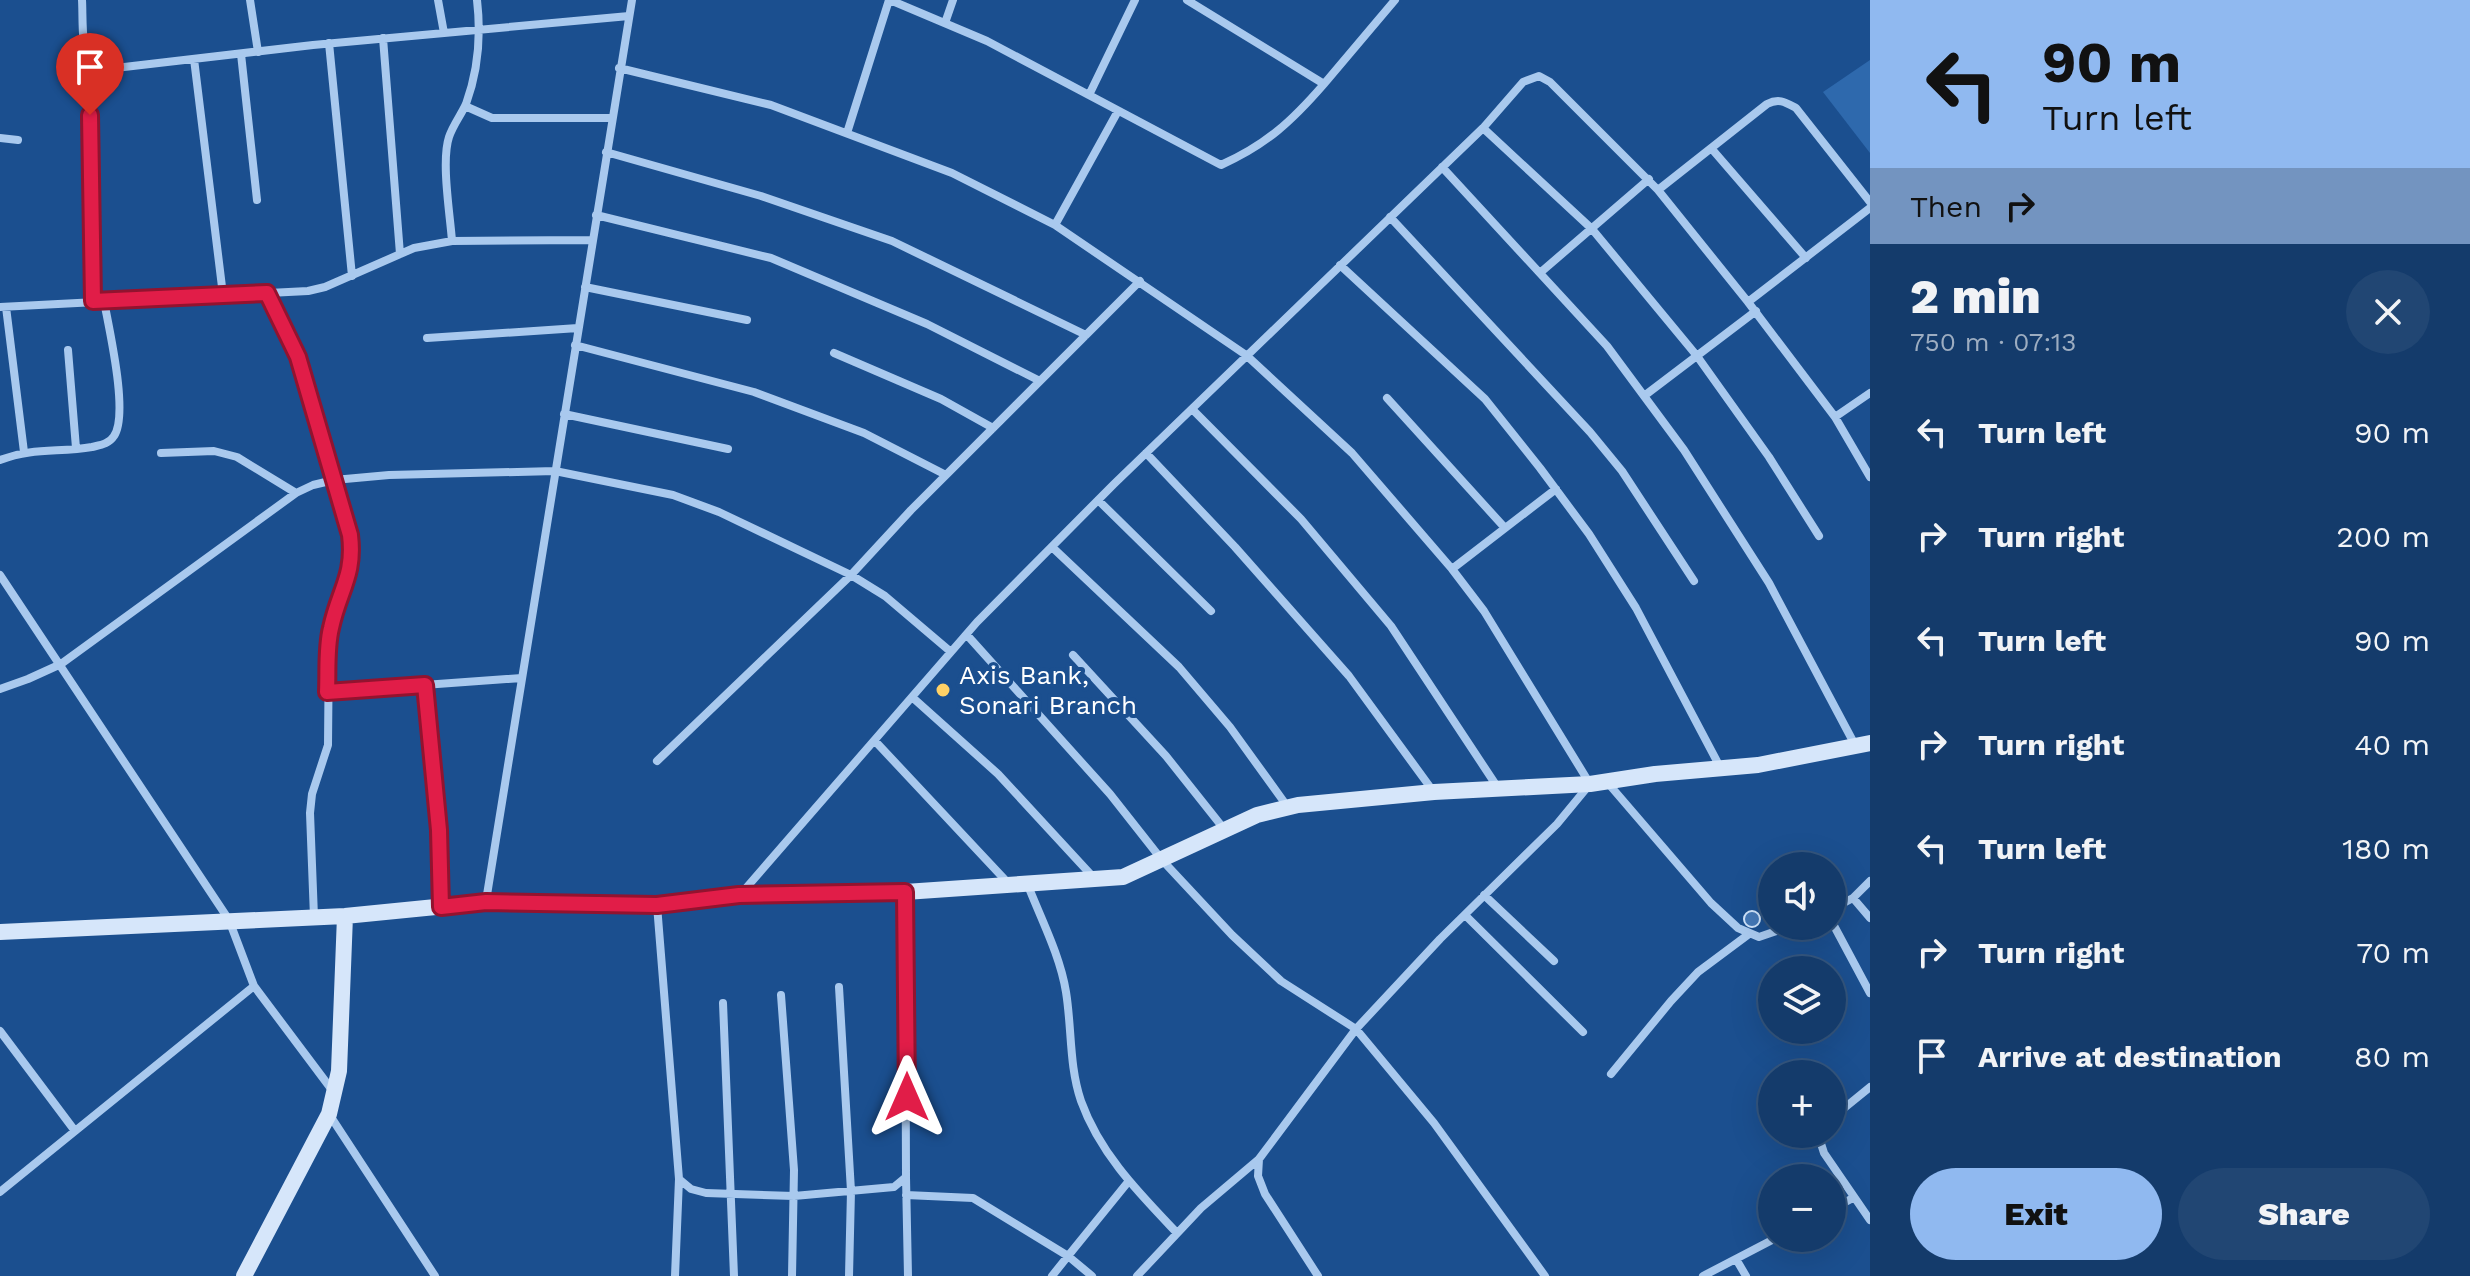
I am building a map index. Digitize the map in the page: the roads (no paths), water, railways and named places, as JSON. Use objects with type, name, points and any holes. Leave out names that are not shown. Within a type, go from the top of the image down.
[{"type":"main road","points":[[0,932],[345,916],[486,902],[657,905],[739,895],[905,892],[1123,877],[1257,815],[1287,807],[1434,792],[1598,782],[1758,765],[1866,744]]},
{"type":"main road","points":[[244,1276],[329,1114],[335,1093],[339,1071],[345,916]]},
{"type":"street","points":[[82,0],[88,61],[93,301]]},
{"type":"street","points":[[250,0],[258,52]]},
{"type":"street","points":[[438,0],[444,33]]},
{"type":"street","points":[[452,241],[446,153],[449,137],[471,88],[481,29],[477,0]]},
{"type":"street","points":[[486,902],[632,0]]},
{"type":"street","points":[[847,133],[890,0],[987,41],[1221,165],[1246,154],[1296,116],[1395,0]]},
{"type":"street","points":[[945,23],[953,0]]},
{"type":"street","points":[[1089,95],[1135,0]]},
{"type":"street","points":[[1187,0],[1324,84]]},
{"type":"street","points":[[88,61],[96,68],[107,69],[329,43],[629,16]]},
{"type":"street","points":[[383,38],[400,254]]},
{"type":"street","points":[[329,43],[352,276]]},
{"type":"street","points":[[241,54],[257,200]]},
{"type":"street","points":[[194,59],[223,295]]},
{"type":"street","points":[[619,68],[771,105],[952,173],[1055,225],[1246,355],[1352,453],[1452,569],[1484,611],[1598,782],[1711,903],[1738,928],[1758,937]]},
{"type":"street","points":[[739,895],[951,652],[1052,547],[1246,355],[1483,128],[1523,82],[1539,76],[1550,82],[1649,179],[1756,311],[1835,417],[1870,477]]},
{"type":"street","points":[[1658,190],[1775,100],[1796,108],[1870,202]]},
{"type":"street","points":[[465,106],[492,118],[612,118]]},
{"type":"street","points":[[1055,225],[1118,111]]},
{"type":"street","points":[[1483,128],[1592,229],[1697,356],[1769,457],[1819,536]]},
{"type":"street","points":[[0,138],[18,140]]},
{"type":"street","points":[[1711,148],[1806,258]]},
{"type":"street","points":[[606,152],[761,196],[892,241],[1086,335]]},
{"type":"street","points":[[1442,167],[1607,346],[1684,450],[1866,744]]},
{"type":"street","points":[[1541,272],[1649,179]]},
{"type":"street","points":[[1748,302],[1870,208]]},
{"type":"street","points":[[596,215],[771,258],[927,324],[1040,381]]},
{"type":"street","points":[[1390,217],[1590,432],[1622,471],[1694,581]]},
{"type":"street","points":[[24,452],[3,307],[308,291],[325,287],[414,248],[452,241],[592,240]]},
{"type":"street","points":[[1340,265],[1485,399],[1556,489],[1636,608],[1720,768]]},
{"type":"street","points":[[657,761],[851,575],[1140,281]]},
{"type":"street","points":[[585,287],[747,320]]},
{"type":"street","points":[[267,293],[298,357],[350,535],[353,556],[331,625],[328,745],[312,794],[314,917]]},
{"type":"street","points":[[0,460],[24,452],[106,443],[114,437],[118,381],[104,301]]},
{"type":"street","points":[[1644,396],[1756,311]]},
{"type":"street","points":[[427,338],[578,328]]},
{"type":"street","points":[[575,345],[754,392],[864,433],[946,475]]},
{"type":"street","points":[[68,350],[76,448]]},
{"type":"street","points":[[834,353],[941,399],[993,428]]},
{"type":"street","points":[[1835,417],[1870,393]]},
{"type":"street","points":[[1387,398],[1505,528]]},
{"type":"street","points":[[1192,409],[1301,519],[1391,626],[1499,788]]},
{"type":"street","points":[[564,414],[728,449]]},
{"type":"street","points":[[161,453],[214,451],[237,457],[296,493]]},
{"type":"street","points":[[1146,453],[1235,547],[1349,676],[1434,792]]},
{"type":"street","points":[[1,691],[61,664],[296,493],[334,480],[389,475],[555,471],[673,495],[719,512],[851,575],[885,596],[951,652]]},
{"type":"street","points":[[1452,569],[1556,489]]},
{"type":"street","points":[[1098,500],[1211,611]]},
{"type":"street","points":[[1052,547],[1179,667],[1230,727],[1287,807]]},
{"type":"street","points":[[0,575],[229,920],[254,986],[335,1093]]},
{"type":"street","points":[[967,635],[1110,794],[1162,860],[1232,935],[1281,981],[1356,1029],[1434,1123],[1545,1276]]},
{"type":"street","points":[[1073,655],[1166,756],[1225,830]]},
{"type":"street","points":[[327,692],[522,678]]},
{"type":"street","points":[[425,685],[438,816],[441,907]]},
{"type":"street","points":[[912,697],[998,774],[1095,879]]},
{"type":"street","points":[[875,741],[1009,884]]},
{"type":"street","points":[[1137,1276],[1201,1208],[1259,1159],[1356,1029],[1598,782]]},
{"type":"street","points":[[1846,902],[1870,881]]},
{"type":"street","points":[[1027,883],[1062,970],[1073,1070],[1081,1102],[1097,1134],[1128,1182],[1177,1233]]},
{"type":"street","points":[[905,892],[908,1276]]},
{"type":"street","points":[[1484,895],[1554,961]]},
{"type":"street","points":[[1853,898],[1870,918]]},
{"type":"street","points":[[657,905],[679,1179],[675,1276]]},
{"type":"street","points":[[1465,915],[1583,1032]]},
{"type":"street","points":[[1611,1074],[1698,972],[1749,934]]},
{"type":"street","points":[[1842,940],[1870,993]]},
{"type":"street","points":[[0,1192],[254,986]]},
{"type":"street","points":[[839,987],[851,1191],[849,1276]]},
{"type":"street","points":[[781,995],[794,1196],[792,1276]]},
{"type":"street","points":[[723,1003],[734,1276]]},
{"type":"street","points":[[0,1031],[75,1131]]},
{"type":"street","points":[[1846,1107],[1870,1087]]},
{"type":"street","points":[[329,1114],[435,1276]]},
{"type":"street","points":[[1822,1148],[1870,1220]]},
{"type":"street","points":[[1259,1159],[1258,1176],[1265,1194],[1318,1276]]},
{"type":"street","points":[[679,1179],[691,1189],[706,1193],[794,1196],[894,1187],[906,1177]]},
{"type":"street","points":[[1052,1276],[1128,1182]]},
{"type":"street","points":[[906,1195],[973,1198],[1068,1256],[1092,1276]]},
{"type":"street","points":[[1846,1202],[1853,1198]]},
{"type":"street","points":[[1703,1276],[1758,1247]]},
{"type":"street","points":[[1736,1259],[1746,1276]]},
{"type":"place","name":"Axis Bank, Sonari Branch","points":[[943,690]]}]
